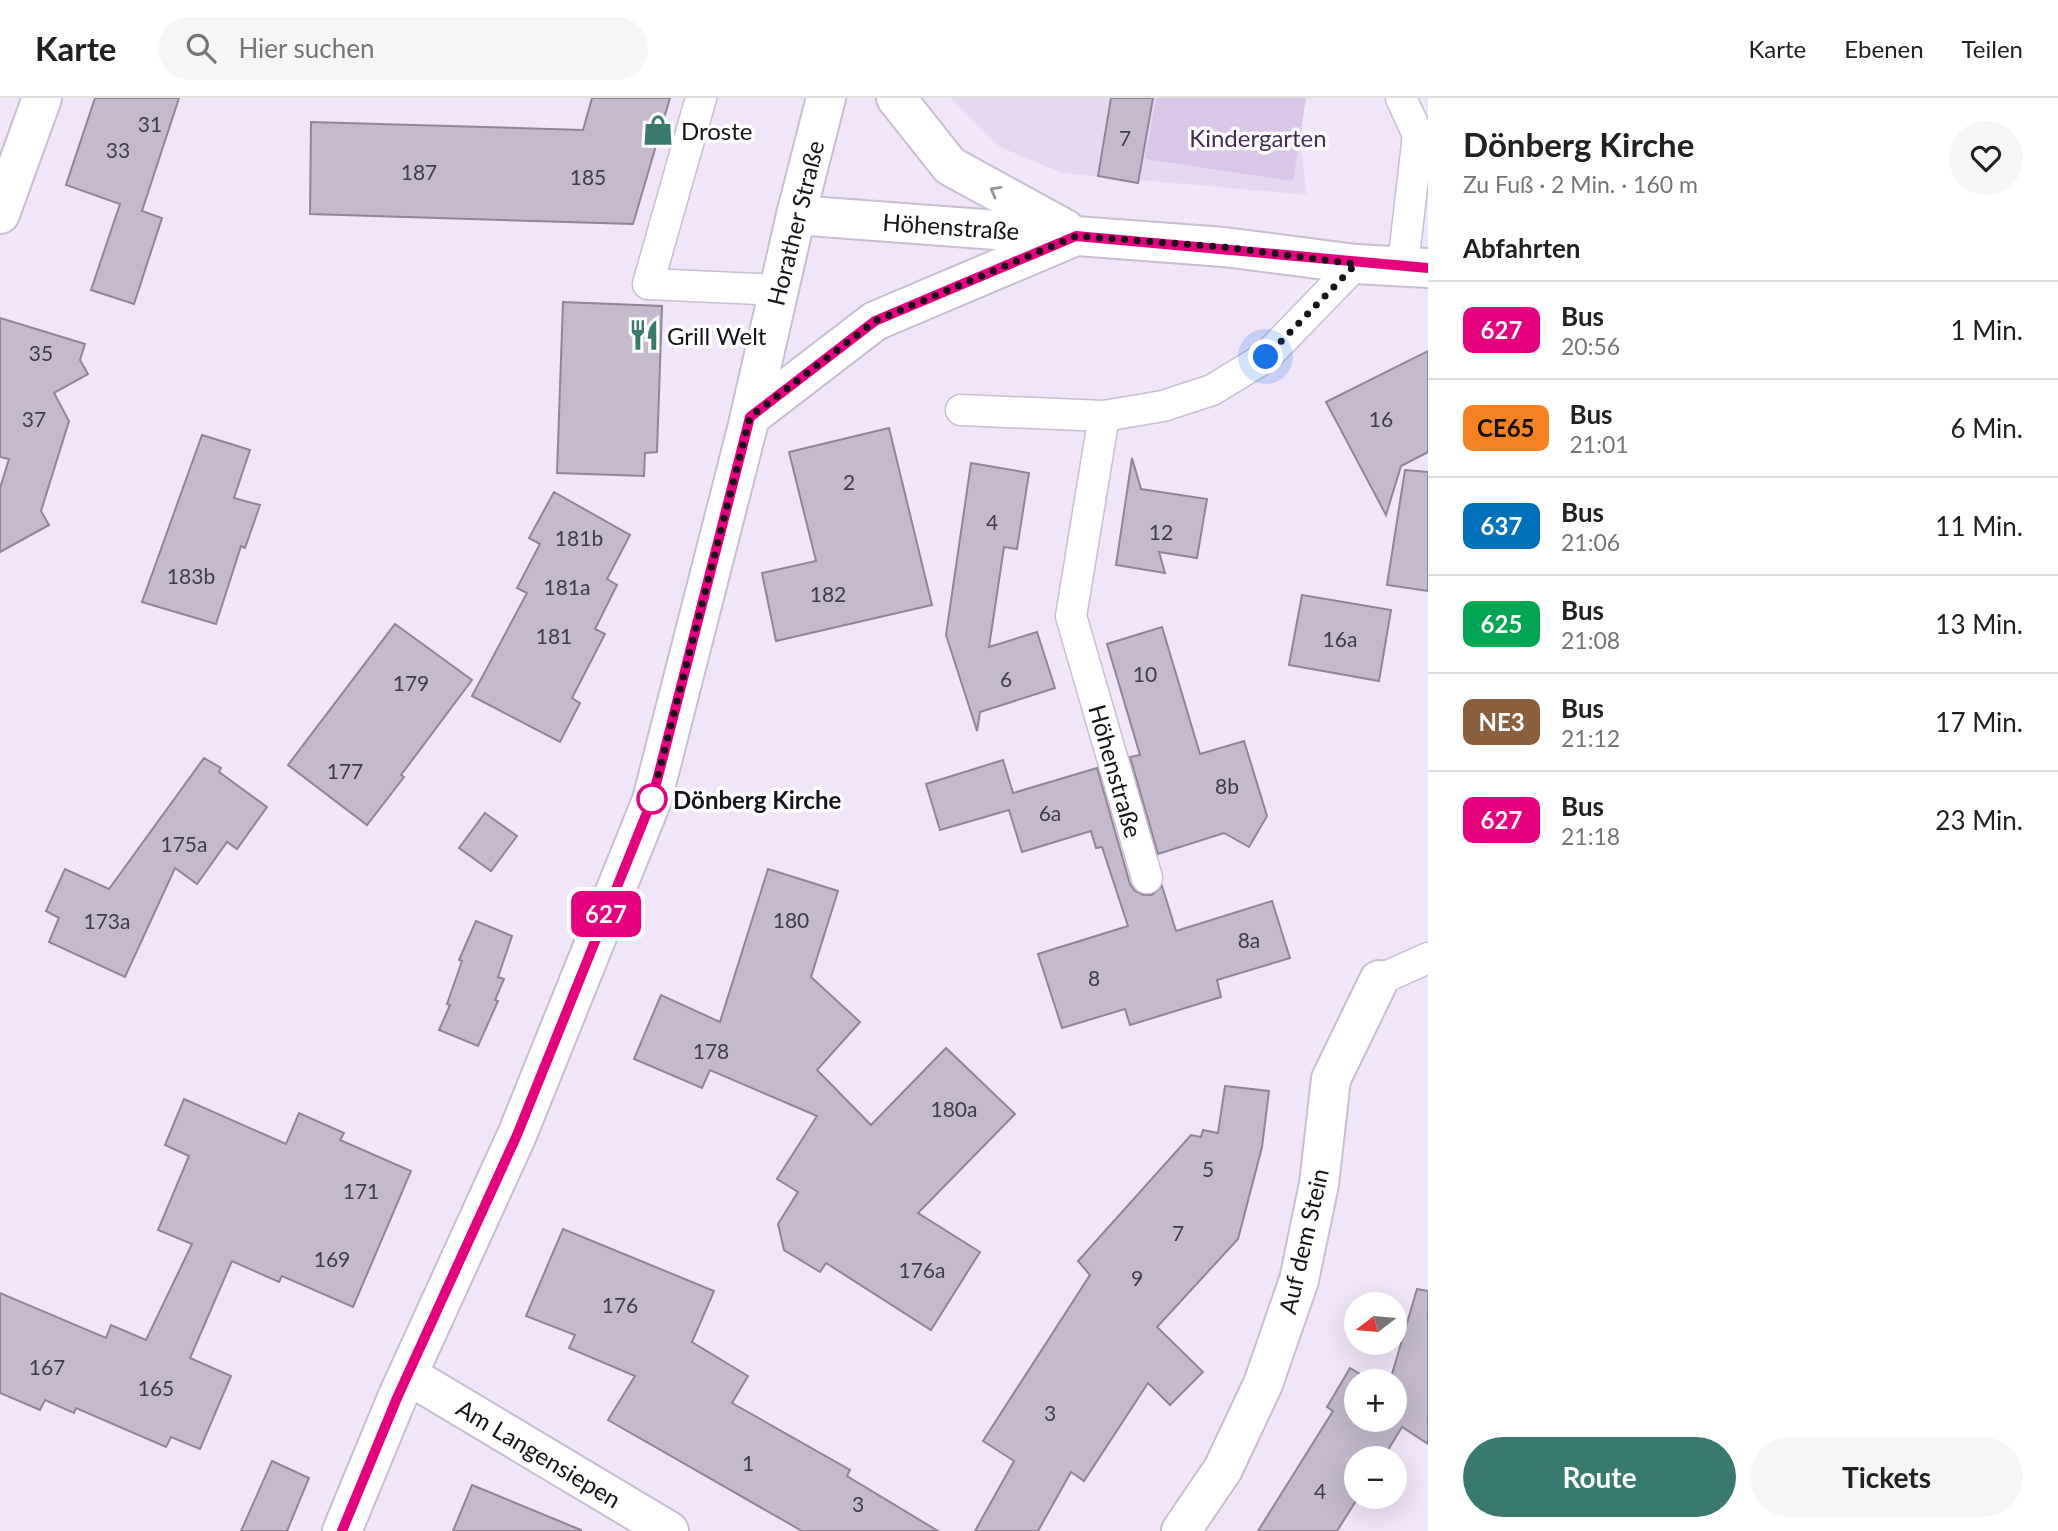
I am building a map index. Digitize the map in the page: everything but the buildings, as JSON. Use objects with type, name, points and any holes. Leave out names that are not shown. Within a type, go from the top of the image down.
[{"type":"main road","points":[[0,214],[42,98]]},
{"type":"main road","name":"Horather Straße","points":[[342,1531],[408,1375],[517,1135],[652,800],[750,417],[796,215],[827,98]]},
{"type":"main road","points":[[895,98],[950,166],[1076,236]]},
{"type":"main road","name":"Höhenstraße","points":[[796,215],[1224,247],[1356,264],[1415,267]]},
{"type":"main road","points":[[750,417],[875,321],[1076,236]]},
{"type":"main road","name":"Auf dem Stein","points":[[1181,1531],[1223,1469],[1263,1384],[1299,1280],[1319,1184],[1331,1079],[1379,980]]},
{"type":"main road","name":"Am Langensiepen","points":[[408,1375],[669,1531]]},
{"type":"lane","points":[[701,98],[648,284],[778,290]]},
{"type":"lane","points":[[1401,98],[1418,135],[1415,267]]},
{"type":"lane","points":[[961,410],[1104,416],[1163,406],[1212,390],[1266,357],[1356,264]]},
{"type":"lane","name":"Höhenstraße","points":[[1104,416],[1072,616],[1147,878]]},
{"type":"lane","points":[[1379,980],[1428,958]]},
{"type":"shaded area","points":[[951,98],[1294,98],[1307,195],[1062,173],[1000,147]]},
{"type":"green space","name":"Kindergarten","points":[[1156,98],[1306,98],[1293,181],[1145,159]]},
{"type":"bus line","name":"627","points":[[342,1531],[397,1398],[517,1135],[652,800],[750,417],[875,321],[1076,236],[1224,247],[1356,264],[1428,268]]},
{"type":"place","name":"Droste","points":[[658,130]]},
{"type":"place","name":"Grill Welt","points":[[644,335]]},
{"type":"place","name":"Dönberg Kirche","points":[[652,799]]},
{"type":"route","points":[[652,799],[750,417],[875,321],[1076,236],[1224,247],[1356,264],[1266,357]]}]
